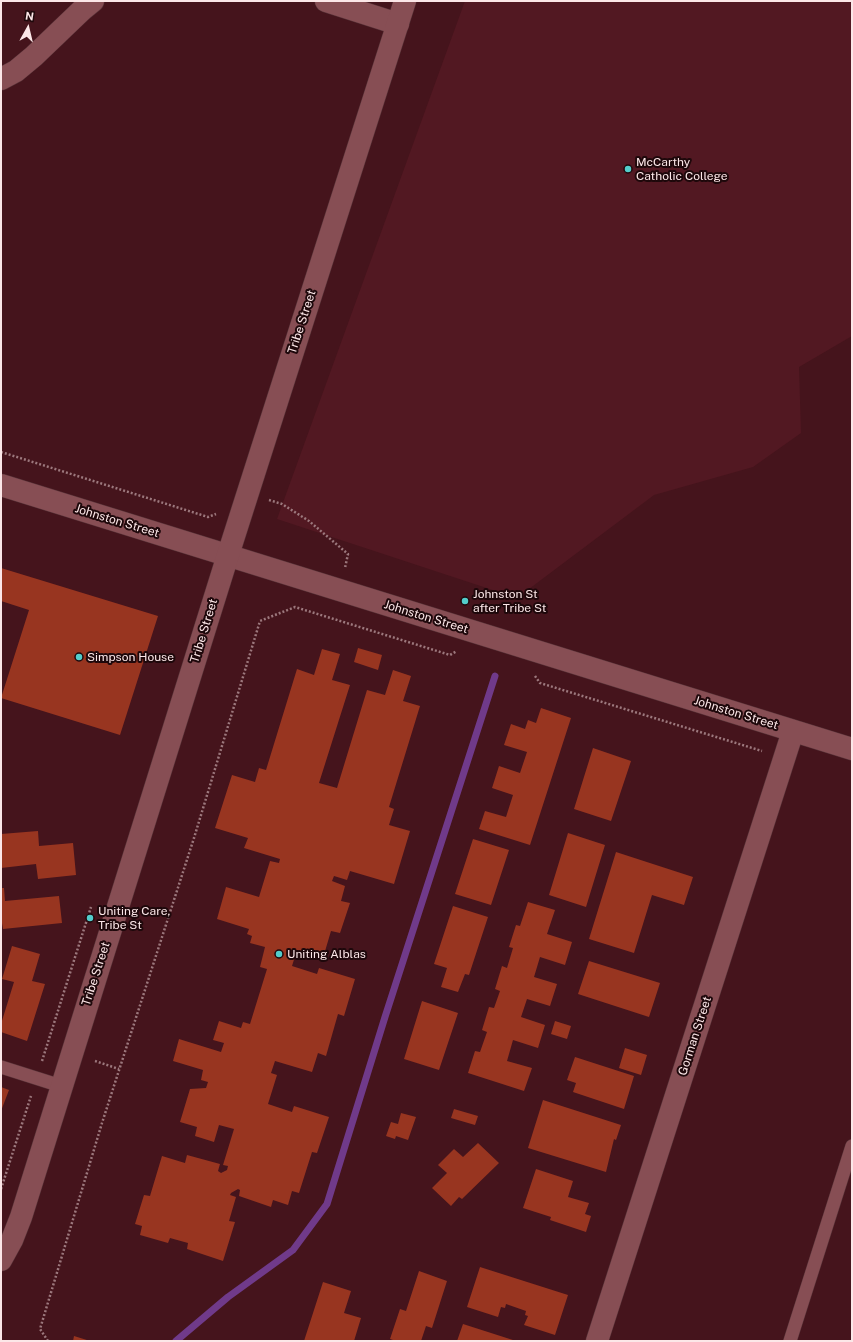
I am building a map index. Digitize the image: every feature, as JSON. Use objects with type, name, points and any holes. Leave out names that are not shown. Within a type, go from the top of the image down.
[{"type":"street","points":[[1,79],[16,71],[34,56],[93,1]]},
{"type":"street","points":[[326,1],[398,24]]},
{"type":"street","name":"Tribe Street","points":[[1,1260],[12,1240],[21,1217],[228,555],[405,1]]},
{"type":"street","name":"Johnston Street","points":[[1,485],[852,749]]},
{"type":"street","name":"Gorman Street","points":[[597,1341],[793,731]]},
{"type":"lane","points":[[1,1067],[61,1086]]},
{"type":"lane","points":[[790,1341],[852,1146]]},
{"type":"path","points":[[1,452],[208,517],[218,513]]},
{"type":"path","points":[[248,494],[282,504],[309,521],[348,554],[344,574]]},
{"type":"path","points":[[48,1341],[40,1329],[102,1123],[194,838],[260,621],[295,607],[450,655],[460,649]]},
{"type":"path","points":[[531,671],[540,683],[765,752]]},
{"type":"path","points":[[1,1189],[91,907]]},
{"type":"path","points":[[96,1061],[119,1069]]},
{"type":"shaded area","name":"McCarthy Catholic College","points":[[465,1],[852,1],[852,336],[799,367],[801,433],[753,467],[654,495],[517,598],[277,519]]},
{"type":"building","name":"Simpson House","points":[[1,568],[158,616],[120,735],[1,698],[29,610],[1,601]]},
{"type":"building","points":[[358,648],[382,655],[378,670],[354,662]]},
{"type":"building","name":"Uniting Alblas","points":[[322,649],[340,654],[332,680],[350,685],[319,783],[337,788],[367,690],[385,695],[393,670],[411,676],[403,701],[420,706],[389,807],[394,809],[389,825],[410,831],[394,884],[350,871],[347,880],[334,876],[332,881],[345,886],[341,901],[350,903],[340,933],[331,931],[323,958],[297,950],[292,966],[317,974],[319,968],[355,979],[344,1016],[338,1014],[326,1056],[318,1053],[312,1072],[275,1061],[271,1073],[277,1075],[268,1104],[292,1112],[294,1106],[329,1117],[317,1153],[312,1152],[299,1193],[292,1191],[288,1205],[273,1200],[271,1207],[239,1196],[240,1190],[238,1189],[231,1193],[230,1195],[236,1197],[229,1221],[235,1222],[223,1261],[187,1249],[188,1243],[170,1238],[168,1243],[140,1235],[142,1226],[135,1224],[144,1195],[150,1196],[162,1156],[185,1163],[187,1155],[220,1164],[218,1171],[221,1173],[227,1170],[228,1166],[223,1165],[234,1129],[219,1125],[214,1142],[195,1136],[197,1127],[180,1122],[190,1089],[206,1088],[208,1082],[201,1080],[203,1070],[173,1061],[179,1039],[221,1052],[224,1043],[213,1040],[219,1021],[241,1028],[243,1022],[250,1024],[267,969],[260,967],[265,947],[250,943],[252,936],[247,934],[249,929],[217,919],[226,887],[259,897],[270,861],[279,863],[280,859],[244,848],[248,838],[215,828],[232,775],[255,782],[259,768],[266,770],[297,669],[314,675]]},
{"type":"building","points":[[541,708],[571,718],[530,845],[479,829],[485,811],[506,817],[513,795],[492,788],[499,766],[520,773],[527,752],[504,745],[511,724],[525,729],[528,720],[536,723]]},
{"type":"building","points":[[593,748],[631,761],[611,821],[574,809]]},
{"type":"building","points":[[38,831],[39,846],[73,843],[76,875],[38,879],[36,864],[1,868],[1,834]]},
{"type":"building","points":[[568,833],[605,845],[586,907],[549,895]]},
{"type":"building","points":[[473,839],[509,850],[491,905],[455,894]]},
{"type":"building","points":[[616,852],[693,877],[684,905],[652,895],[634,953],[589,939]]},
{"type":"building","points":[[1,888],[4,888],[5,901],[59,896],[62,923],[3,929],[1,917]]},
{"type":"building","points":[[528,902],[555,910],[547,934],[572,942],[565,965],[540,957],[534,977],[557,984],[550,1006],[527,999],[521,1017],[545,1025],[538,1048],[513,1040],[507,1061],[532,1068],[524,1091],[468,1073],[475,1051],[480,1052],[487,1032],[482,1030],[489,1007],[494,1008],[500,991],[495,989],[502,966],[507,968],[513,948],[509,947],[516,925],[520,926]]},
{"type":"building","points":[[453,906],[488,917],[469,975],[465,974],[458,992],[441,987],[447,968],[434,964]]},
{"type":"building","points":[[12,946],[40,954],[32,981],[45,984],[27,1041],[1,1032],[1,1024],[14,982],[2,979]]},
{"type":"building","points":[[589,961],[660,983],[649,1017],[578,994]]},
{"type":"building","points":[[422,1001],[458,1013],[439,1070],[404,1059]]},
{"type":"building","points":[[555,1021],[571,1026],[567,1039],[551,1034]]},
{"type":"building","points":[[625,1048],[647,1055],[641,1075],[619,1068]]},
{"type":"building","points":[[575,1057],[634,1076],[624,1109],[573,1092],[576,1083],[567,1080]]},
{"type":"building","points":[[1,1087],[9,1090],[1,1111]]},
{"type":"building","points":[[543,1100],[621,1125],[616,1140],[614,1139],[606,1172],[528,1148]]},
{"type":"building","points":[[454,1109],[478,1116],[475,1125],[451,1118]]},
{"type":"building","points":[[401,1113],[416,1117],[408,1140],[396,1136],[395,1139],[386,1136],[391,1122],[398,1124]]},
{"type":"building","points":[[478,1143],[499,1163],[462,1199],[459,1197],[451,1206],[432,1188],[447,1173],[438,1165],[454,1149],[463,1157]]},
{"type":"building","points":[[536,1169],[573,1181],[568,1197],[589,1203],[585,1214],[591,1216],[586,1232],[550,1220],[551,1217],[523,1208]]},
{"type":"building","points":[[480,1267],[568,1295],[555,1335],[524,1325],[528,1316],[525,1315],[526,1311],[506,1304],[505,1308],[501,1307],[498,1317],[467,1307]]},
{"type":"building","points":[[419,1271],[447,1281],[432,1328],[426,1326],[421,1341],[396,1341],[390,1339],[400,1309],[406,1311]]},
{"type":"building","points":[[323,1282],[351,1291],[344,1313],[361,1318],[354,1341],[304,1341]]},
{"type":"building","points":[[463,1324],[516,1341],[457,1341]]},
{"type":"building","points":[[74,1336],[90,1341],[73,1341]]},
{"type":"waterway","points":[[176,1341],[228,1297],[293,1250],[327,1204],[385,1017],[495,676]]},
{"type":"place","name":"McCarthy Catholic College","points":[[628,169]]},
{"type":"place","name":"Johnston St after Tribe St","points":[[465,601]]},
{"type":"place","name":"Simpson House","points":[[79,657]]},
{"type":"place","name":"Uniting Care, Tribe St","points":[[90,918]]},
{"type":"place","name":"Uniting Alblas","points":[[279,954]]}]
